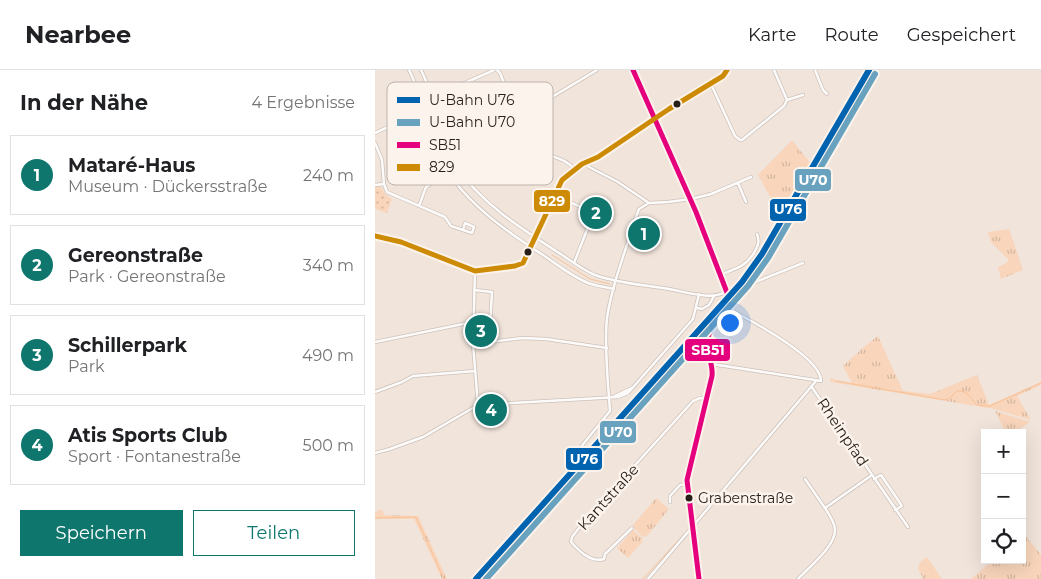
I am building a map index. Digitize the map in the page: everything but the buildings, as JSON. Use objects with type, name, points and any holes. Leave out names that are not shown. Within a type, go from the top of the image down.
[{"type":"main road","points":[[633,70],[691,199],[725,292],[731,301],[729,308],[707,337],[707,349],[712,364],[712,376],[687,484],[699,579]]},
{"type":"street","points":[[409,70],[415,82]]},
{"type":"street","points":[[421,70],[426,82]]},
{"type":"street","points":[[467,82],[495,70],[500,73],[503,82]]},
{"type":"street","points":[[553,96],[597,70]]},
{"type":"street","points":[[375,236],[401,242],[475,271],[519,265],[531,248],[563,180],[574,169],[598,157],[669,108],[723,76],[727,70]]},
{"type":"street","points":[[774,70],[787,100]]},
{"type":"street","points":[[815,70],[823,90],[827,94]]},
{"type":"street","points":[[710,83],[732,130],[739,140],[749,136],[784,106],[787,100],[803,95]]},
{"type":"street","points":[[375,133],[387,127]]},
{"type":"street","points":[[375,143],[382,160],[384,184],[387,192],[445,216],[451,226],[463,230],[472,233],[474,226],[465,223],[463,230]]},
{"type":"street","points":[[553,156],[569,163],[574,169]]},
{"type":"street","points":[[585,162],[589,167],[618,182],[649,203]]},
{"type":"street","points":[[579,448],[610,411],[607,316],[639,209],[649,203],[691,199],[711,194],[751,178]]},
{"type":"street","points":[[738,183],[746,202]]},
{"type":"street","points":[[375,185],[384,184]]},
{"type":"street","points":[[419,206],[426,187],[429,185]]},
{"type":"street","points":[[459,185],[490,218],[531,248],[577,277],[614,289]]},
{"type":"street","points":[[470,185],[487,201],[535,237],[594,274],[617,280],[699,294],[715,296],[725,292]]},
{"type":"street","points":[[554,196],[585,210],[592,217],[574,263]]},
{"type":"street","points":[[720,275],[748,262],[759,245],[760,241],[757,234]]},
{"type":"street","points":[[731,301],[735,300],[748,285],[803,263]]},
{"type":"street","points":[[475,271],[473,344],[478,405]]},
{"type":"street","points":[[474,290],[492,292],[489,342]]},
{"type":"street","points":[[375,453],[423,437],[478,405],[618,397],[627,394],[693,319],[699,294]]},
{"type":"street","points":[[696,308],[702,309],[709,305],[715,296]]},
{"type":"street","points":[[712,364],[821,381],[821,376],[817,369],[801,354],[775,335],[729,308]]},
{"type":"street","points":[[375,342],[473,322]]},
{"type":"street","points":[[473,344],[521,338],[547,339],[607,348]]},
{"type":"street","points":[[375,392],[413,376],[475,371]]},
{"type":"street","points":[[648,579],[816,381]]},
{"type":"street","name":"Rheinpfad","points":[[811,386],[908,527]]},
{"type":"street","name":"Kantstraße","points":[[632,528],[600,561],[592,559],[571,542],[572,537],[582,524],[693,401],[700,398],[706,399]]},
{"type":"street","points":[[825,508],[872,475]]},
{"type":"street","name":"Rheinpfad","points":[[874,479],[881,475],[902,506],[895,510]]},
{"type":"street","points":[[798,579],[830,546],[835,530],[825,508],[805,479]]},
{"type":"street","points":[[670,502],[670,496],[679,485],[687,484]]},
{"type":"green space","points":[[874,70],[877,70],[783,233],[757,269]]},
{"type":"green space","points":[[792,140],[812,165],[781,217],[758,175]]},
{"type":"green space","points":[[375,186],[381,187],[386,195],[392,199],[387,213],[375,209]]},
{"type":"green space","points":[[1009,229],[1023,270],[1001,279],[998,267],[1008,262],[1008,259],[991,242],[988,232]]},
{"type":"green space","points":[[474,322],[489,322],[488,341],[475,342]]},
{"type":"green space","points":[[878,336],[903,391],[930,394],[977,375],[989,405],[1041,382],[1041,385],[1017,396],[1031,420],[994,409],[831,382],[832,378],[852,383],[843,366]]},
{"type":"green space","points":[[995,411],[1030,422],[1020,429],[1004,429]]},
{"type":"green space","points":[[656,498],[669,509],[647,536],[643,537],[633,525]]},
{"type":"green space","points":[[382,509],[384,515],[418,516],[447,579],[442,579],[414,519],[375,519],[375,512]]},
{"type":"green space","points":[[633,530],[642,538],[642,542],[628,558],[617,548]]},
{"type":"green space","points":[[1026,536],[1041,555],[1041,579],[971,579],[988,564],[1026,564]]},
{"type":"green space","points":[[927,557],[942,579],[923,579],[918,568],[920,562]]},
{"type":"waterway","points":[[552,255],[590,279],[610,284]]},
{"type":"waterway","points":[[836,381],[945,400],[957,391],[961,391],[969,395],[977,405],[990,406],[1041,383]]},
{"type":"waterway","points":[[375,518],[416,517],[444,579]]},
{"type":"waterway","points":[[643,579],[687,531]]},
{"type":"metro line","name":"U76","points":[[476,579],[742,282],[762,254],[869,70]]},
{"type":"metro line","name":"U70","points":[[486,579],[748,286],[768,258],[875,74]]},
{"type":"transit line","name":"SB51","points":[[633,70],[696,212],[731,303],[730,307],[713,327],[708,339],[707,345],[712,376],[687,480],[699,579]]},
{"type":"transit line","name":"829","points":[[375,236],[401,242],[475,271],[515,266],[523,263],[562,180],[582,164],[598,157],[669,109],[723,76],[727,70]]},
{"type":"place","name":"Gereonstraße","points":[[596,213]]},
{"type":"place","name":"Mataré-Haus","points":[[644,234]]},
{"type":"place","name":"Schillerpark","points":[[481,331]]},
{"type":"place","name":"Atis Sports Club","points":[[491,410]]},
{"type":"place","name":"Grabenstraße","points":[[689,498]]}]
